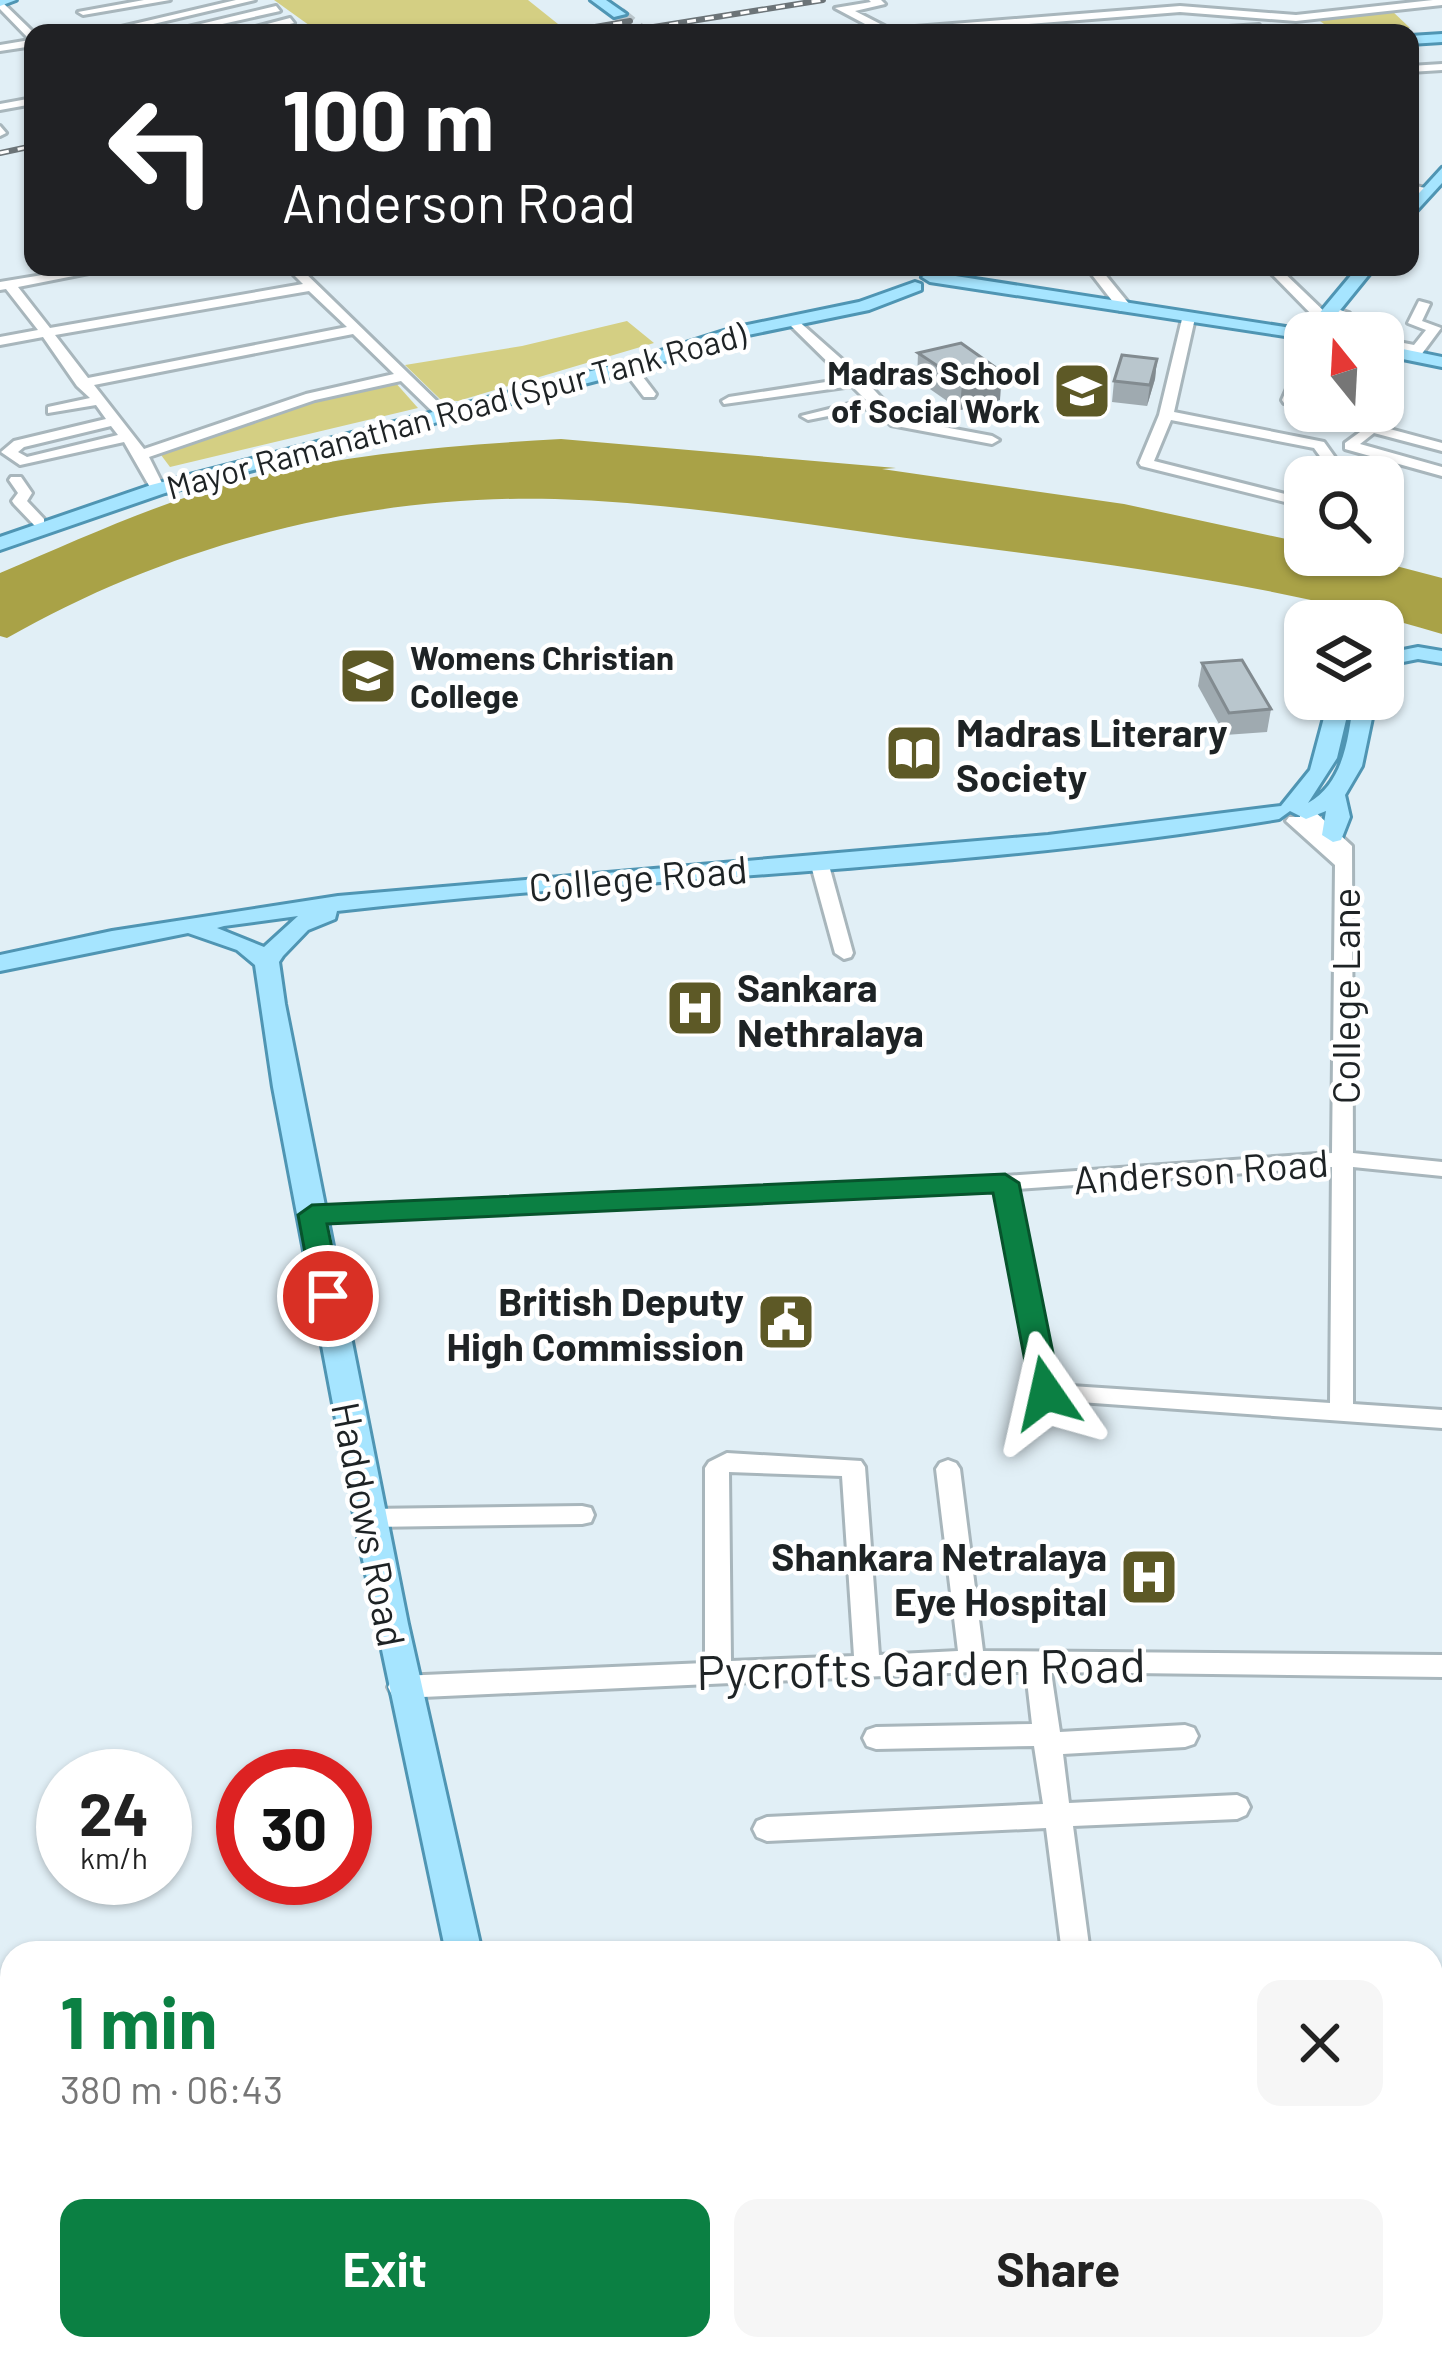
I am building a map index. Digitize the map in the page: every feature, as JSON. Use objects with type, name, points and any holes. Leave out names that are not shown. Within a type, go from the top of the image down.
[{"type":"main road","points":[[0,2],[10,0]]},
{"type":"main road","points":[[597,0],[619,14]]},
{"type":"main road","points":[[1334,312],[1360,276]]},
{"type":"main road","points":[[914,277],[983,284]]},
{"type":"main road","points":[[914,277],[957,279],[1284,331]]},
{"type":"main road","name":"Mayor Ramanathan Road (Spur Tank Road)","points":[[0,540],[158,485],[628,368],[739,332],[795,322],[914,277]]},
{"type":"main road","name":"Mayor Ramanathan Road (Spur Tank Road)","points":[[0,540],[39,522],[158,485],[442,412],[730,330],[844,305],[914,277]]},
{"type":"main road","points":[[1404,350],[1442,362]]},
{"type":"main road","points":[[1404,644],[1442,647]]},
{"type":"main road","points":[[1404,656],[1418,653],[1442,658]]},
{"type":"main road","points":[[1295,814],[1326,762],[1335,720]]},
{"type":"main road","points":[[1333,835],[1339,817],[1334,796],[1353,764],[1361,720]]},
{"type":"main road","name":"College Road","points":[[267,962],[277,944],[314,916],[353,909],[1202,837],[1295,814],[1334,796]]},
{"type":"main road","name":"College Road","points":[[0,963],[69,946],[353,902],[1001,846],[1295,814]]},
{"type":"main road","points":[[193,928],[246,945],[267,962]]},
{"type":"main road","name":"Haddows Road","points":[[267,962],[283,1090],[312,1215],[401,1687],[461,1941]]},
{"type":"street","points":[[67,0],[97,24]]},
{"type":"street","points":[[83,12],[169,0],[202,24]]},
{"type":"street","points":[[208,24],[250,0]]},
{"type":"street","points":[[842,5],[880,4],[874,0]]},
{"type":"street","points":[[1095,0],[1114,15]]},
{"type":"street","points":[[0,2],[24,28]]},
{"type":"street","points":[[1302,24],[1387,4],[1442,2]]},
{"type":"street","points":[[842,5],[874,24]]},
{"type":"street","points":[[1053,8],[1074,24]]},
{"type":"street","points":[[1012,24],[1180,9],[1291,24]]},
{"type":"street","points":[[219,24],[282,15]]},
{"type":"street","points":[[219,24],[282,15]]},
{"type":"street","points":[[260,24],[282,15]]},
{"type":"street","points":[[278,24],[282,15]]},
{"type":"street","points":[[0,28],[21,24]]},
{"type":"street","points":[[59,276],[5,285],[115,421],[158,485]]},
{"type":"street","points":[[300,276],[400,377],[442,412]]},
{"type":"street","points":[[1099,276],[1125,308]]},
{"type":"street","points":[[1280,276],[1314,312]]},
{"type":"street","points":[[0,341],[310,287]]},
{"type":"street","points":[[1416,353],[1434,328],[1415,323],[1424,304]]},
{"type":"street","points":[[1188,318],[1166,415],[1146,463],[1284,498]]},
{"type":"street","points":[[795,322],[896,422],[992,440]]},
{"type":"street","points":[[82,383],[354,330]]},
{"type":"street","points":[[628,368],[649,394]]},
{"type":"street","points":[[141,455],[311,397],[400,377]]},
{"type":"street","points":[[729,401],[858,380]]},
{"type":"street","points":[[53,410],[98,400]]},
{"type":"street","points":[[808,416],[879,402]]},
{"type":"street","points":[[1166,415],[1319,445],[1327,456]]},
{"type":"street","points":[[115,421],[19,444],[8,452],[25,462],[126,437]]},
{"type":"street","points":[[93,427],[107,442]]},
{"type":"street","points":[[1382,456],[1350,446],[1371,428],[1442,447]]},
{"type":"street","points":[[1404,460],[1423,442]]},
{"type":"street","points":[[1404,462],[1442,472]]},
{"type":"street","points":[[16,480],[25,493],[19,501],[39,522]]},
{"type":"street","points":[[1295,814],[1333,835],[1342,846],[1341,860]]},
{"type":"street","name":"College Lane","points":[[1295,814],[1341,860],[1347,982],[1340,1410]]},
{"type":"street","points":[[821,869],[844,953]]},
{"type":"street","name":"Anderson Road","points":[[312,1215],[1005,1183],[1343,1159],[1442,1168]]},
{"type":"street","points":[[1005,1183],[1046,1393],[1442,1420]]},
{"type":"street","points":[[718,1668],[717,1468],[727,1462],[853,1467],[867,1664]]},
{"type":"street","points":[[948,1469],[972,1661]]},
{"type":"street","points":[[369,1518],[582,1515]]},
{"type":"street","name":"Pycrofts Garden Road","points":[[401,1687],[718,1668],[972,1661],[1442,1666]]},
{"type":"street","points":[[1036,1661],[1074,1941]]},
{"type":"street","points":[[877,1738],[1185,1736]]},
{"type":"street","points":[[767,1829],[1237,1807]]},
{"type":"shaded area","points":[[274,0],[528,0],[558,24],[307,24]]},
{"type":"shaded area","points":[[1390,9],[1406,24],[1324,24],[1316,18]]},
{"type":"shaded area","points":[[627,321],[654,343],[458,401],[441,400],[405,365],[522,346]]},
{"type":"shaded area","points":[[394,381],[418,408],[170,467],[161,455],[319,396]]},
{"type":"shaded area","points":[[561,439],[896,468],[882,469],[1124,504],[1284,538],[1284,576],[1404,576],[1404,568],[1442,578],[1442,634],[1404,623],[1404,600],[1311,600],[1137,569],[704,511],[555,499],[412,505],[271,531],[135,576],[7,638],[0,636],[0,573],[186,497],[250,478],[443,447]]},
{"type":"building","points":[[961,343],[1002,372],[962,382],[918,353]]},
{"type":"building","points":[[1122,355],[1157,359],[1150,385],[1114,381]]},
{"type":"building","points":[[1242,660],[1271,709],[1229,713],[1202,663]]},
{"type":"tunnel","points":[[619,14],[631,24]]},
{"type":"railway","points":[[672,24],[823,0]]},
{"type":"railway","points":[[612,24],[630,21]]},
{"type":"railway","points":[[0,153],[24,148]]},
{"type":"place","name":"Madras School of Social Work","points":[[1082,391]]},
{"type":"place","name":"Womens Christian College","points":[[368,676]]},
{"type":"place","name":"Madras Literary Society","points":[[914,753]]},
{"type":"place","name":"Sankara Nethralaya","points":[[695,1008]]},
{"type":"place","name":"British Deputy High Commission","points":[[786,1322]]},
{"type":"place","name":"Shankara Netralaya Eye Hospital","points":[[1149,1577]]},
{"type":"route","points":[[328,1296],[312,1215],[1005,1183],[1046,1393]]}]
